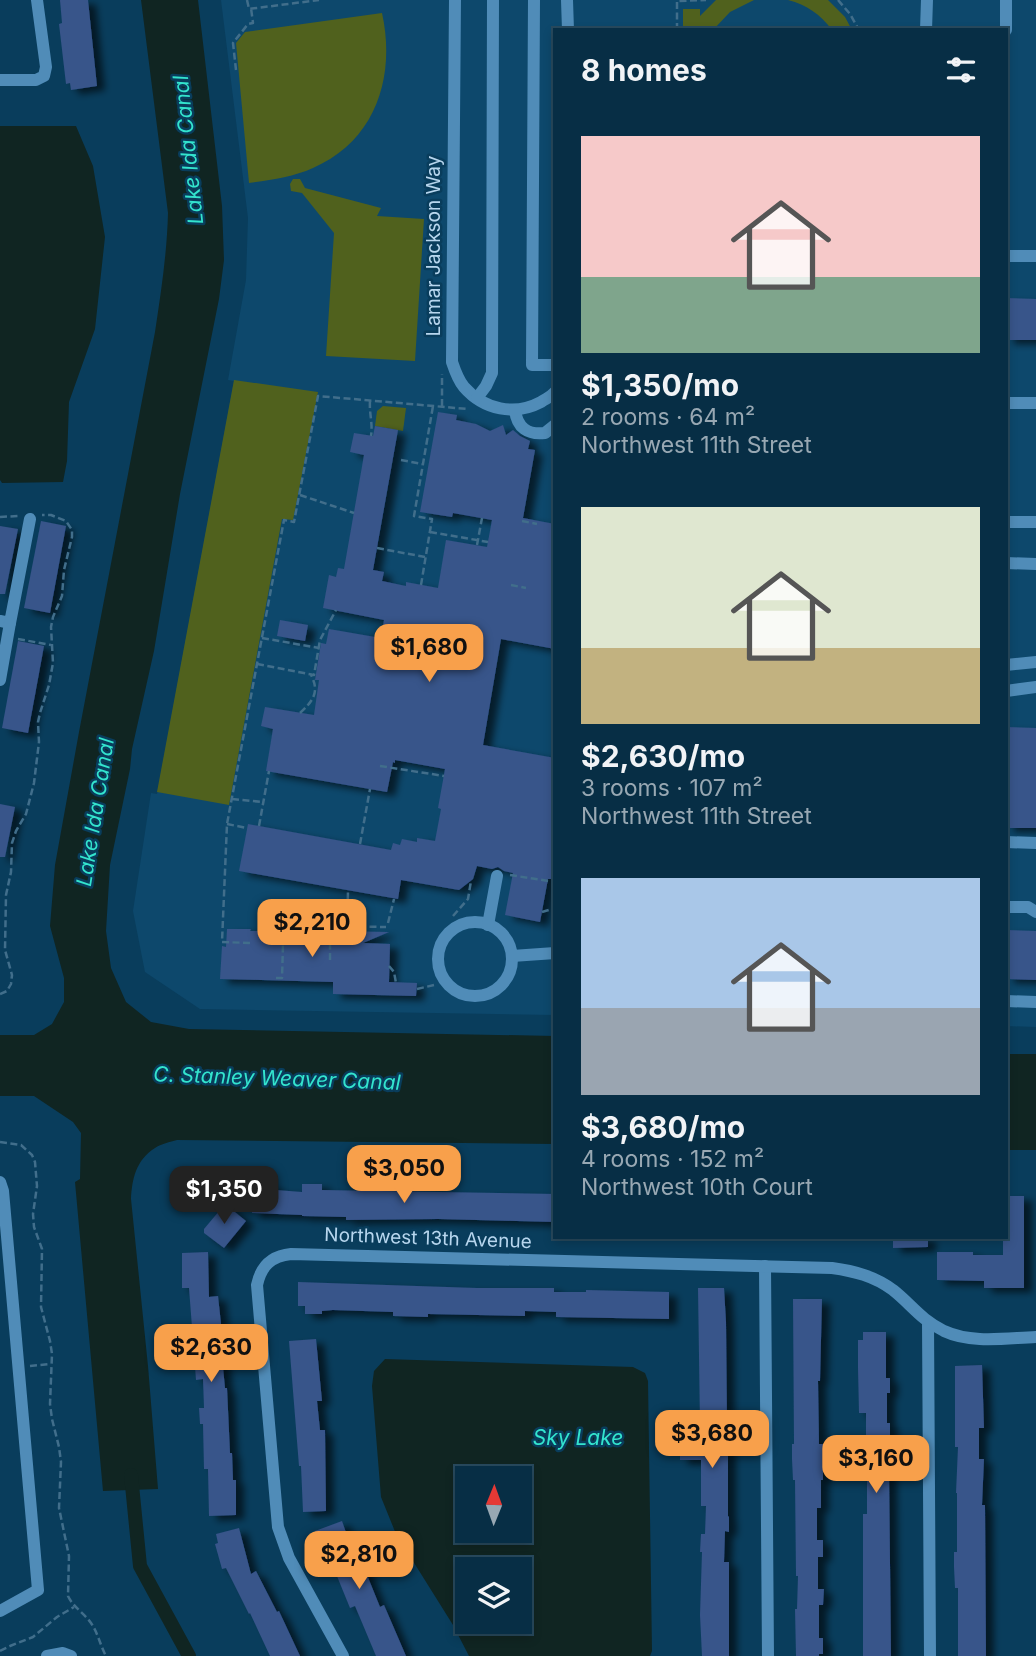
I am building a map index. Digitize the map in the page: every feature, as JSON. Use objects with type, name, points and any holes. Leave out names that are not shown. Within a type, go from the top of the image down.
[{"type":"street","points":[[0,80],[36,80],[44,76],[46,67],[37,0]]},
{"type":"street","name":"Lamar Jackson Way","points":[[455,0],[452,362],[459,380],[476,404],[505,411],[515,410]]},
{"type":"street","points":[[476,404],[492,373],[493,0]]},
{"type":"street","points":[[534,0],[532,365],[553,365]]},
{"type":"street","points":[[567,0],[568,28]]},
{"type":"street","points":[[926,28],[927,0]]},
{"type":"street","points":[[1006,0],[1006,28]]},
{"type":"street","points":[[1008,256],[1036,256]]},
{"type":"street","points":[[553,397],[534,406],[515,410],[519,423],[529,433],[545,433],[553,427]]},
{"type":"street","points":[[1008,403],[1036,403]]},
{"type":"street","points":[[0,680],[5,622],[31,517]]},
{"type":"street","points":[[1008,522],[1036,522]]},
{"type":"street","points":[[1008,564],[1036,564]]},
{"type":"street","points":[[1008,665],[1036,662]]},
{"type":"street","points":[[1008,691],[1036,687]]},
{"type":"street","points":[[1008,842],[1036,843]]},
{"type":"street","points":[[488,925],[498,876]]},
{"type":"street","points":[[1008,907],[1028,907],[1036,912]]},
{"type":"street","points":[[464,924],[488,925],[502,934],[510,948],[510,972],[495,991],[471,996],[463,994],[449,985],[440,971],[439,955],[444,939],[464,924]]},
{"type":"street","points":[[512,956],[553,953]]},
{"type":"street","points":[[1008,1001],[1036,1002]]},
{"type":"street","points":[[0,1182],[20,1372],[38,1590],[0,1611]]},
{"type":"street","name":"Northwest 13th Avenue","points":[[343,1656],[289,1558],[278,1527],[257,1284],[264,1266],[272,1259],[291,1254],[832,1268],[873,1278],[892,1290],[928,1322],[945,1331],[966,1338],[1036,1337]]},
{"type":"street","points":[[765,1266],[768,1656]]},
{"type":"street","points":[[928,1322],[930,1656]]},
{"type":"street","points":[[47,1656],[63,1653],[71,1656]]},
{"type":"path","points":[[247,0],[248,9],[319,0]]},
{"type":"path","points":[[677,28],[677,1],[706,0]]},
{"type":"path","points":[[838,0],[858,28]]},
{"type":"path","points":[[236,70],[233,43],[248,24],[253,23],[251,8]]},
{"type":"path","points":[[442,407],[443,364]]},
{"type":"path","points":[[250,943],[222,942],[227,824],[284,520],[294,522],[318,396],[442,407],[476,404]]},
{"type":"path","points":[[370,401],[371,436]]},
{"type":"path","points":[[421,585],[432,518],[414,516],[433,406]]},
{"type":"path","points":[[401,460],[423,464]]},
{"type":"path","points":[[420,481],[426,482]]},
{"type":"path","points":[[300,495],[354,513]]},
{"type":"path","points":[[0,517],[51,515],[66,520],[72,530],[62,596],[51,627],[52,675],[40,713],[40,743],[34,783],[26,814],[12,843],[11,872],[6,895],[5,950],[12,975],[11,984],[0,994]]},
{"type":"path","points":[[478,543],[482,518]]},
{"type":"path","points":[[522,522],[537,524]]},
{"type":"path","points":[[430,532],[478,543],[488,542]]},
{"type":"path","points":[[377,548],[426,557]]},
{"type":"path","points":[[511,585],[526,588]]},
{"type":"path","points":[[257,661],[314,675],[320,640],[336,610]]},
{"type":"path","points":[[397,638],[399,630],[410,632]]},
{"type":"path","points":[[15,638],[51,645]]},
{"type":"path","points":[[262,638],[319,648]]},
{"type":"path","points":[[300,713],[313,701],[316,683],[311,674]]},
{"type":"path","points":[[380,766],[444,776]]},
{"type":"path","points":[[259,826],[269,771]]},
{"type":"path","points":[[360,844],[370,789]]},
{"type":"path","points":[[231,802],[263,802]]},
{"type":"path","points":[[227,824],[247,828]]},
{"type":"path","points":[[498,876],[498,873],[553,883]]},
{"type":"path","points":[[453,916],[468,899],[471,881]]},
{"type":"path","points":[[347,929],[348,891]]},
{"type":"path","points":[[388,923],[394,899]]},
{"type":"path","points":[[542,912],[553,909]]},
{"type":"path","points":[[0,911],[6,911]]},
{"type":"path","points":[[330,960],[330,926],[383,929]]},
{"type":"path","points":[[276,978],[282,978],[283,945]]},
{"type":"path","points":[[283,951],[289,950]]},
{"type":"path","points":[[277,961],[283,961]]},
{"type":"path","points":[[389,966],[394,972],[396,983]]},
{"type":"path","points":[[283,967],[289,968]]},
{"type":"path","points":[[417,989],[434,985]]},
{"type":"path","points":[[0,1142],[21,1145],[32,1154],[34,1162],[37,1185],[34,1227],[42,1249],[41,1307],[50,1341],[51,1419],[61,1462],[59,1508],[69,1556],[68,1595],[74,1606],[94,1627],[106,1656]]},
{"type":"path","points":[[26,1366],[51,1364]]},
{"type":"path","points":[[4,1656],[1,1651],[33,1637],[74,1606]]},
{"type":"shaded area","points":[[221,0],[1036,0],[1036,1027],[1008,1026],[1008,28],[553,28],[553,1015],[200,1009],[145,972],[133,911],[151,793],[157,794],[234,381],[228,380],[246,280],[248,218]]},
{"type":"green space","points":[[716,0],[754,0],[730,12],[715,28],[683,28],[683,9],[700,9],[700,16]]},
{"type":"green space","points":[[788,0],[828,0],[845,17],[851,28],[830,28],[813,11]]},
{"type":"green space","points":[[382,13],[386,37],[383,83],[366,124],[335,156],[313,168],[290,176],[249,183],[236,43],[245,32]]},
{"type":"green space","points":[[293,179],[300,179],[305,188],[381,208],[377,216],[424,219],[415,361],[326,356],[334,233],[302,193],[291,191],[290,184]]},
{"type":"green space","points":[[234,380],[318,392],[293,520],[282,519],[229,805],[157,792]]},
{"type":"green space","points":[[383,406],[406,408],[403,431],[375,426],[377,411]]},
{"type":"water","name":"C. Stanley Weaver Canal","points":[[141,0],[198,0],[222,206],[224,260],[154,651],[110,865],[106,931],[111,968],[126,1002],[151,1022],[189,1029],[553,1036],[553,1144],[177,1140],[160,1145],[149,1153],[136,1170],[131,1199],[158,1489],[103,1491],[75,1182],[80,1179],[81,1133],[73,1122],[34,1096],[0,1096],[0,1035],[34,1035],[52,1024],[64,1002],[64,978],[50,926],[55,865],[155,332],[168,213]]},
{"type":"water","points":[[0,126],[76,126],[93,166],[105,237],[95,329],[69,402],[67,461],[63,482],[2,483],[0,480]]},
{"type":"water","points":[[1008,1054],[1036,1054],[1036,1150],[1008,1150]]},
{"type":"water","name":"Sky Lake","points":[[385,1359],[633,1367],[645,1373],[648,1381],[650,1656],[469,1656],[458,1634],[532,1634],[532,1557],[455,1557],[455,1629],[396,1534],[381,1497],[372,1386],[374,1371]]},
{"type":"building","points":[[60,0],[88,0],[97,86],[71,90],[70,83],[66,84],[59,24],[62,23]]},
{"type":"building","points":[[1008,298],[1036,299],[1036,340],[1008,340]]},
{"type":"building","points":[[438,412],[457,415],[456,420],[476,424],[490,431],[503,425],[506,435],[513,430],[530,441],[528,449],[535,450],[523,518],[553,524],[553,649],[501,639],[483,745],[553,758],[553,869],[551,879],[548,879],[540,922],[505,915],[513,873],[498,867],[492,869],[477,866],[473,879],[459,890],[401,880],[398,899],[239,871],[248,824],[391,850],[393,843],[400,845],[402,839],[435,841],[445,769],[395,760],[387,792],[266,771],[273,729],[261,726],[265,707],[314,715],[319,680],[315,680],[321,643],[326,644],[329,629],[381,638],[384,620],[323,608],[329,575],[336,577],[338,568],[344,569],[364,455],[350,452],[354,433],[373,436],[375,426],[398,430],[373,570],[384,572],[382,581],[438,588],[446,540],[487,547],[492,520],[453,513],[452,517],[420,512]]},
{"type":"building","points":[[41,521],[66,526],[50,613],[24,608]]},
{"type":"building","points":[[0,526],[18,529],[5,594],[0,594]]},
{"type":"building","points":[[280,620],[308,625],[305,641],[277,636]]},
{"type":"building","points":[[18,641],[44,646],[28,733],[2,728]]},
{"type":"building","points":[[1008,727],[1036,728],[1036,828],[1008,828]]},
{"type":"building","points":[[0,804],[15,807],[5,857],[0,857]]},
{"type":"building","points":[[281,914],[313,915],[312,942],[334,942],[335,931],[389,932],[363,943],[390,944],[389,982],[417,983],[416,996],[333,994],[333,982],[220,979],[222,946],[226,947],[227,929],[251,929],[250,931],[258,931],[258,936],[280,936]]},
{"type":"building","points":[[1008,930],[1036,931],[1036,980],[1008,979]]},
{"type":"building","points":[[302,1184],[322,1184],[322,1190],[553,1194],[553,1222],[346,1220],[346,1217],[252,1213],[253,1185],[276,1186],[276,1190],[302,1192]]},
{"type":"building","points":[[1008,1196],[1024,1196],[1024,1288],[984,1288],[984,1281],[937,1280],[937,1252],[1003,1255],[1003,1239],[1008,1239]]},
{"type":"building","points":[[225,1204],[246,1221],[224,1248],[204,1233],[204,1229]]},
{"type":"building","points":[[893,1239],[928,1239],[928,1247],[893,1248]]},
{"type":"building","points":[[208,1252],[209,1297],[218,1296],[223,1342],[230,1453],[233,1480],[236,1480],[236,1515],[209,1516],[208,1469],[204,1469],[203,1424],[200,1424],[199,1408],[204,1408],[203,1379],[196,1380],[189,1288],[182,1288],[182,1253]]},
{"type":"building","points":[[298,1282],[554,1288],[554,1292],[669,1292],[669,1319],[556,1317],[556,1312],[525,1311],[525,1316],[393,1316],[393,1312],[333,1310],[322,1311],[322,1314],[305,1314],[305,1306],[298,1306]]},
{"type":"building","points":[[698,1288],[724,1288],[729,1532],[725,1531],[724,1562],[729,1562],[729,1656],[702,1656],[700,1552],[701,1534],[705,1534],[706,1506],[701,1506],[701,1460],[680,1460],[680,1425],[700,1425]]},
{"type":"building","points":[[793,1299],[822,1299],[818,1381],[819,1444],[823,1444],[823,1480],[821,1508],[817,1508],[817,1540],[823,1540],[823,1557],[818,1557],[818,1589],[824,1589],[823,1605],[819,1605],[819,1638],[823,1638],[823,1654],[819,1656],[796,1656],[795,1609],[798,1576],[792,1459]]},
{"type":"building","points":[[863,1332],[886,1332],[886,1378],[890,1378],[890,1393],[887,1393],[890,1439],[887,1469],[891,1656],[863,1656],[863,1514],[867,1514],[867,1459],[861,1459],[861,1443],[866,1443],[866,1413],[859,1413],[858,1340],[863,1340]]},
{"type":"building","points":[[316,1339],[322,1401],[317,1401],[320,1430],[325,1430],[326,1511],[303,1512],[289,1341]]},
{"type":"building","points":[[982,1365],[984,1428],[979,1428],[979,1459],[984,1459],[982,1505],[985,1505],[986,1656],[958,1656],[958,1588],[955,1588],[954,1567],[954,1552],[957,1552],[958,1447],[955,1447],[955,1366]]},
{"type":"building","points":[[342,1521],[358,1567],[363,1565],[380,1607],[384,1605],[406,1656],[376,1656],[355,1606],[350,1608],[330,1559],[326,1561],[315,1531]]},
{"type":"building","points":[[239,1528],[251,1574],[256,1571],[300,1656],[270,1656],[226,1568],[222,1569],[215,1544],[218,1543],[216,1534]]},
{"type":"waterway","name":"Lake Ida Canal","points":[[131,1475],[140,1566],[189,1656]]}]
